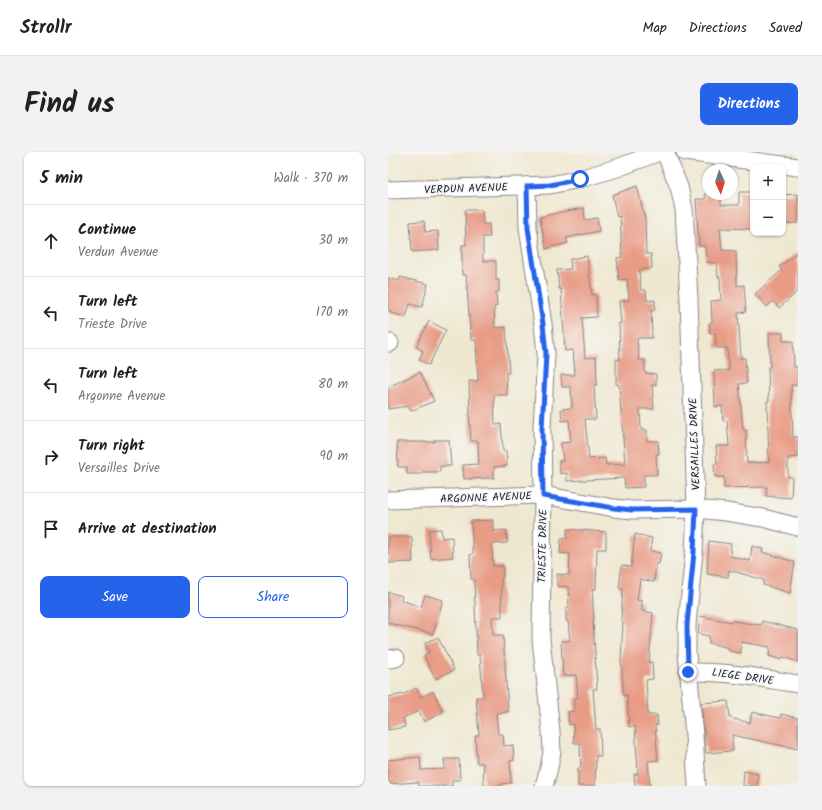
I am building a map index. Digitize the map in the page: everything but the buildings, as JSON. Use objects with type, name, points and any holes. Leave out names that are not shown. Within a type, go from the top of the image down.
[{"type":"street","name":"VERDUN AVENUE","points":[[388,190],[550,185],[580,179],[620,167],[659,152]]},
{"type":"street","name":"VERSAILLES DRIVE","points":[[665,152],[679,187],[685,223],[689,299],[696,509],[694,552],[687,625],[688,672],[697,786]]},
{"type":"street","points":[[685,152],[798,167]]},
{"type":"street","name":"TRIESTE DRIVE","points":[[527,186],[528,228],[543,324],[546,354],[542,428],[543,496],[541,639],[552,752],[544,786]]},
{"type":"street","name":"ARGONNE AVENUE","points":[[388,500],[543,496],[632,510],[696,509],[726,512],[763,518],[798,527]]},
{"type":"street","name":"LIEGE DRIVE","points":[[688,672],[734,674],[798,684]]},
{"type":"route","points":[[580,179],[550,185],[527,186],[528,228],[543,324],[546,354],[542,428],[543,496],[632,510],[696,509],[694,552],[687,625],[688,672]]}]
